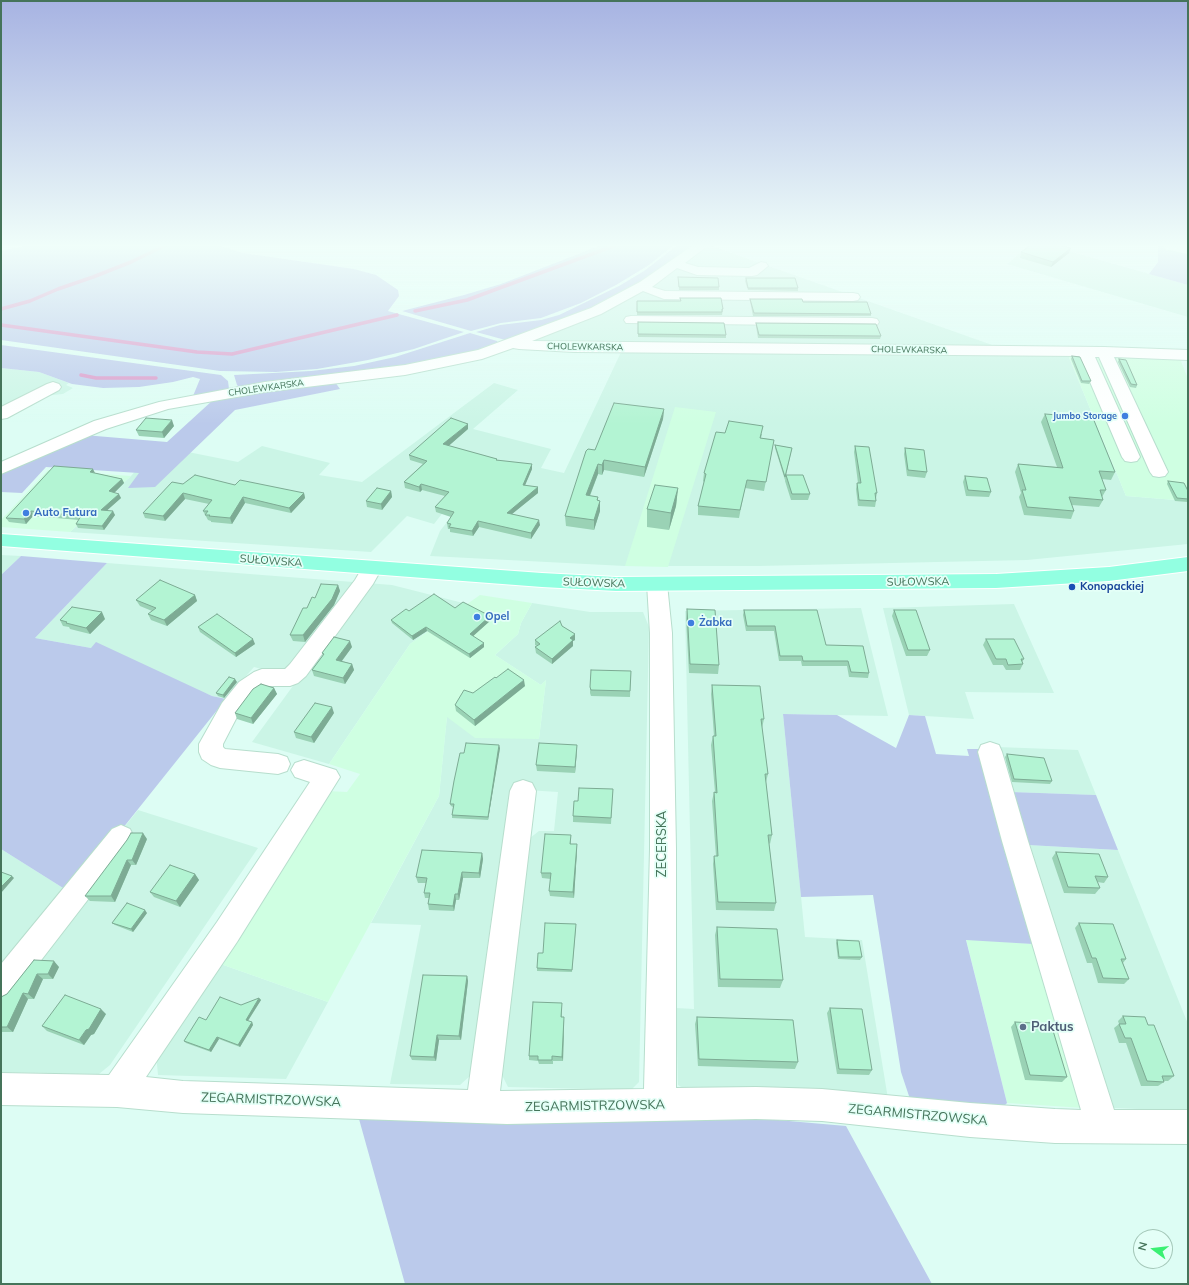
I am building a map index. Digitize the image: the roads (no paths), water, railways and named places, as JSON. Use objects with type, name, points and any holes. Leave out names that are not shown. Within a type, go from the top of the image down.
[{"type":"main road","name":"SUŁOWSKA","points":[[1,540],[372,568],[616,584],[996,581],[1109,574],[1188,564]]},
{"type":"street","points":[[513,344],[596,311],[609,304]]},
{"type":"street","points":[[734,304],[742,349]]},
{"type":"street","points":[[631,320],[872,322]]},
{"type":"street","name":"CHOLEWKARSKA","points":[[1,469],[100,425],[165,405],[265,386],[412,369],[450,362],[513,344],[545,347],[1104,352],[1188,355]]},
{"type":"street","points":[[1085,352],[1131,457]]},
{"type":"street","points":[[1104,352],[1131,398],[1150,441],[1159,472]]},
{"type":"street","points":[[1,414],[53,387]]},
{"type":"street","points":[[1104,396],[1131,398]]},
{"type":"street","points":[[1122,438],[1150,441]]},
{"type":"street","points":[[117,1091],[227,932],[327,777],[291,767],[220,758],[211,752],[211,744],[230,709],[246,688],[262,678],[290,677],[298,670],[363,584],[372,568]]},
{"type":"street","name":"ZECERSKA","points":[[657,584],[661,633],[663,841],[660,1105]]},
{"type":"street","points":[[990,752],[1015,841],[1103,1126]]},
{"type":"street","points":[[482,1107],[523,791]]},
{"type":"street","points":[[1,988],[122,837]]},
{"type":"street","name":"ZEGARMISTRZOWSKA","points":[[1,1089],[117,1091],[183,1097],[482,1107],[756,1103],[822,1105],[970,1120],[1055,1126],[1188,1127]]},
{"type":"waterway","points":[[1,309],[19,304]]},
{"type":"waterway","points":[[415,311],[448,304]]},
{"type":"waterway","points":[[1,325],[197,352],[232,354],[397,315]]},
{"type":"waterway","points":[[81,375],[96,378],[156,378]]},
{"type":"place","name":"Jumbo Storage","points":[[1125,416]]},
{"type":"place","name":"Auto Futura","points":[[26,513]]},
{"type":"place","name":"Konopackiej","points":[[1072,587]]},
{"type":"place","name":"Opel","points":[[477,617]]},
{"type":"place","name":"Żabka","points":[[691,623]]},
{"type":"place","name":"Paktus","points":[[1023,1027]]}]
